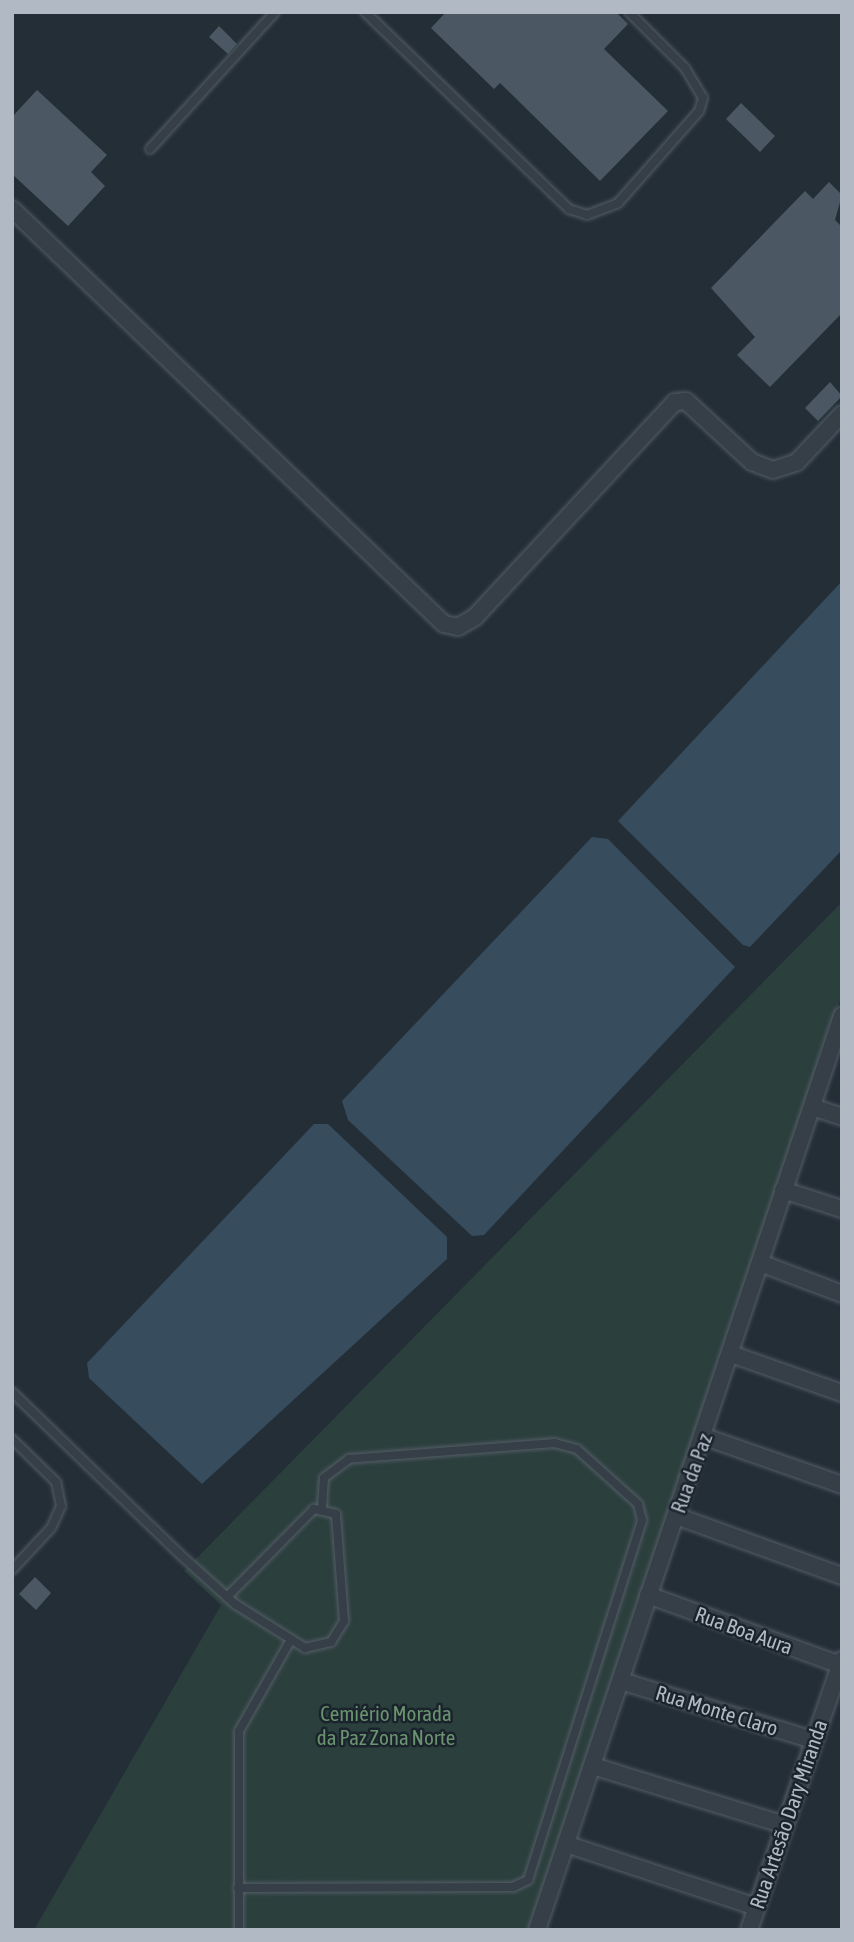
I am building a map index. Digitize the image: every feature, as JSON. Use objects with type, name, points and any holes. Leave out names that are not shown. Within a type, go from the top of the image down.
[{"type":"street","points":[[12,209],[444,624],[458,627],[475,617],[676,402],[686,401],[752,462],[783,471],[809,450],[842,414]]},
{"type":"street","name":"Rua da Paz","points":[[539,1929],[648,1595],[705,1437],[783,1190],[841,1024]]},
{"type":"street","points":[[812,1107],[842,1117]]},
{"type":"street","points":[[783,1190],[842,1209]]},
{"type":"street","points":[[760,1263],[842,1294]]},
{"type":"street","points":[[730,1354],[842,1393]]},
{"type":"street","points":[[705,1437],[842,1485]]},
{"type":"street","points":[[676,1516],[842,1576]]},
{"type":"street","name":"Rua Boa Aura","points":[[648,1595],[841,1662]]},
{"type":"street","name":"Rua Artesão Dary Miranda","points":[[749,1930],[841,1662]]},
{"type":"street","name":"Rua Monte Claro","points":[[621,1681],[813,1740]]},
{"type":"street","points":[[593,1766],[785,1825]]},
{"type":"street","points":[[566,1843],[756,1907]]},
{"type":"lane","points":[[150,149],[275,12]]},
{"type":"lane","points":[[365,12],[569,209],[587,215],[618,203],[699,111],[704,98],[685,68],[629,12]]},
{"type":"lane","points":[[12,1392],[227,1597],[289,1643],[320,1648],[344,1621],[340,1523],[322,1507]]},
{"type":"lane","points":[[12,1439],[55,1482],[61,1506],[51,1528],[12,1570]]},
{"type":"lane","points":[[227,1597],[322,1507],[324,1478],[349,1459],[555,1443],[577,1449],[638,1504],[642,1520],[528,1880],[513,1886],[238,1888]]},
{"type":"lane","points":[[239,1930],[239,1731],[289,1643]]},
{"type":"green space","name":"Cemiério Morada da Paz Zona Norte","points":[[842,902],[842,995],[530,1930],[34,1930],[221,1605],[184,1571]]},
{"type":"water","points":[[842,581],[842,850],[750,947],[743,945],[618,821]]},
{"type":"water","points":[[592,837],[608,839],[735,967],[484,1235],[472,1236],[348,1120],[342,1101]]},
{"type":"water","points":[[314,1124],[328,1124],[447,1237],[447,1259],[202,1484],[89,1378],[87,1363]]},
{"type":"building","points":[[446,12],[616,12],[628,24],[604,49],[668,111],[600,181],[500,83],[494,89],[431,28]]},
{"type":"building","points":[[219,26],[237,44],[228,54],[209,37]]},
{"type":"building","points":[[37,90],[107,155],[91,172],[105,186],[68,226],[12,174],[12,117]]},
{"type":"building","points":[[741,103],[775,136],[760,152],[726,119]]},
{"type":"building","points":[[829,182],[842,195],[835,220],[842,227],[842,313],[770,387],[737,355],[755,337],[711,288],[805,191],[813,199]]},
{"type":"building","points":[[830,382],[842,396],[818,421],[805,408]]},
{"type":"building","points":[[35,1577],[51,1593],[36,1610],[19,1594]]}]
